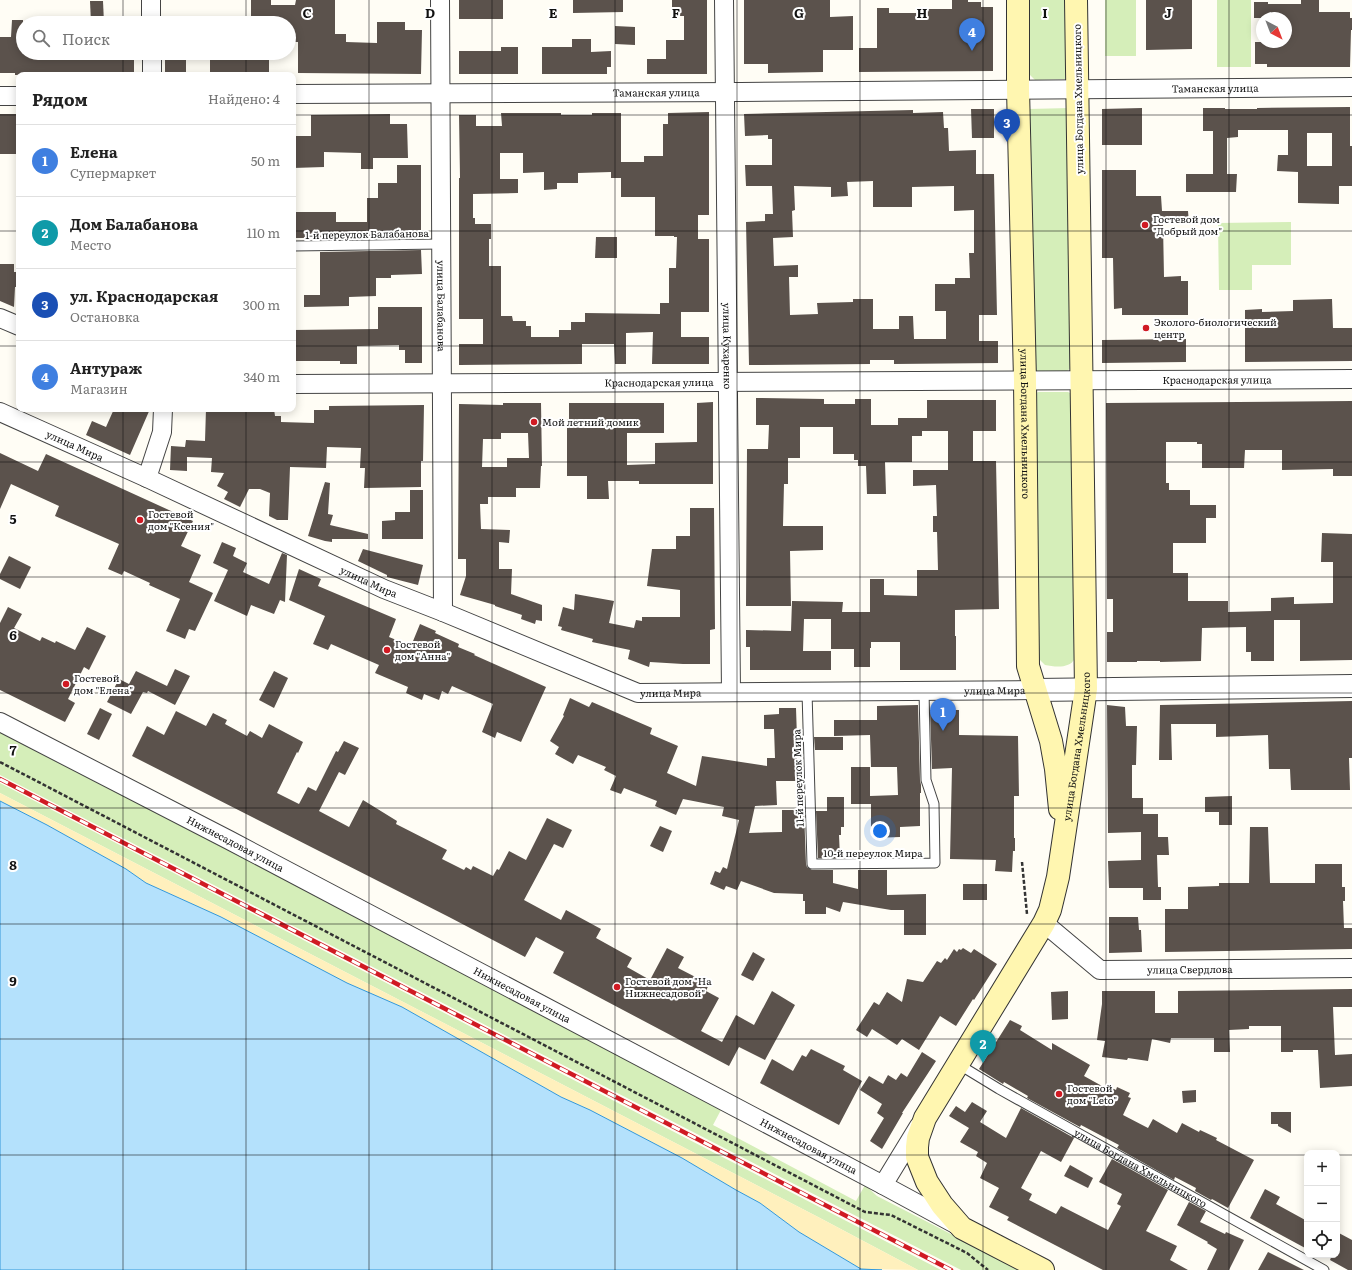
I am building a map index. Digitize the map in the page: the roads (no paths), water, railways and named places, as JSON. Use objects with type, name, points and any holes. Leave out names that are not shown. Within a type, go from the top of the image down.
[{"type":"main road","name":"улица Богдана Хмельницкого","points":[[1018,0],[1018,89],[1025,380],[1028,666],[1051,741],[1056,769],[1064,844]]},
{"type":"main road","name":"улица Богдана Хмельницкого","points":[[962,1228],[948,1213],[933,1193],[927,1182],[919,1164],[916,1147],[918,1138],[925,1118],[958,1064],[1036,919],[1054,897],[1064,844],[1086,689],[1076,0]]},
{"type":"main road","name":"Нижнесадовая улица","points":[[962,1228],[1043,1270]]},
{"type":"street","points":[[151,0],[151,16]]},
{"type":"street","name":"улица Балабанова","points":[[440,0],[443,612]]},
{"type":"street","name":"улица Кухаренко","points":[[724,0],[731,692]]},
{"type":"street","points":[[152,60],[152,72]]},
{"type":"street","name":"Таманская улица","points":[[296,94],[1352,87]]},
{"type":"street","points":[[0,96],[16,96]]},
{"type":"street","points":[[0,318],[16,325]]},
{"type":"street","name":"Краснодарская улица","points":[[296,384],[1352,379]]},
{"type":"street","name":"улица Мира","points":[[0,412],[147,478],[384,590],[443,612],[638,693],[1352,686]]},
{"type":"street","points":[[147,478],[162,432],[163,412]]},
{"type":"street","name":"Нижнесадовая улица","points":[[0,722],[229,840],[962,1228]]},
{"type":"street","name":"улица Свердлова","points":[[1036,919],[1100,970],[1352,968]]},
{"type":"street","points":[[883,1185],[925,1118]]},
{"type":"lane","name":"1-й переулок Балабанова","points":[[296,246],[441,244]]},
{"type":"lane","name":"10-й переулок Мира","points":[[812,864],[935,863],[934,804],[926,780],[924,691]]},
{"type":"lane","name":"11-й переулок Мира","points":[[807,692],[812,864]]},
{"type":"lane","name":"улица Богдана Хмельницкого","points":[[958,1064],[1006,1093],[1324,1270]]},
{"type":"water","points":[[0,801],[47,825],[126,869],[146,883],[221,917],[347,983],[402,1007],[561,1097],[590,1110],[682,1158],[760,1203],[799,1232],[861,1269],[882,1270],[0,1270]]},
{"type":"railway","points":[[0,779],[951,1270]]},
{"type":"place","name":"Антураж","points":[[972,51]]},
{"type":"place","name":"ул. Краснодарская","points":[[1007,142]]},
{"type":"place","name":"Гостевой дом \"Добрый дом\"","points":[[1145,225]]},
{"type":"place","name":"Эколого-биологический центр","points":[[1146,328]]},
{"type":"place","name":"Мой летний домик","points":[[534,422]]},
{"type":"place","name":"Гостевой дом \"Ксения\"","points":[[140,520]]},
{"type":"place","name":"Гостевой дом \"Анна\"","points":[[387,650]]},
{"type":"place","name":"Гостевой дом \"Елена\"","points":[[66,684]]},
{"type":"place","name":"Елена","points":[[943,731]]},
{"type":"place","name":"Гостевой дом \"На Нижнесадовой\"","points":[[617,987]]},
{"type":"place","name":"Дом Балабанова","points":[[983,1063]]},
{"type":"place","name":"Гостевой дом \"Leto\"","points":[[1059,1094]]}]
